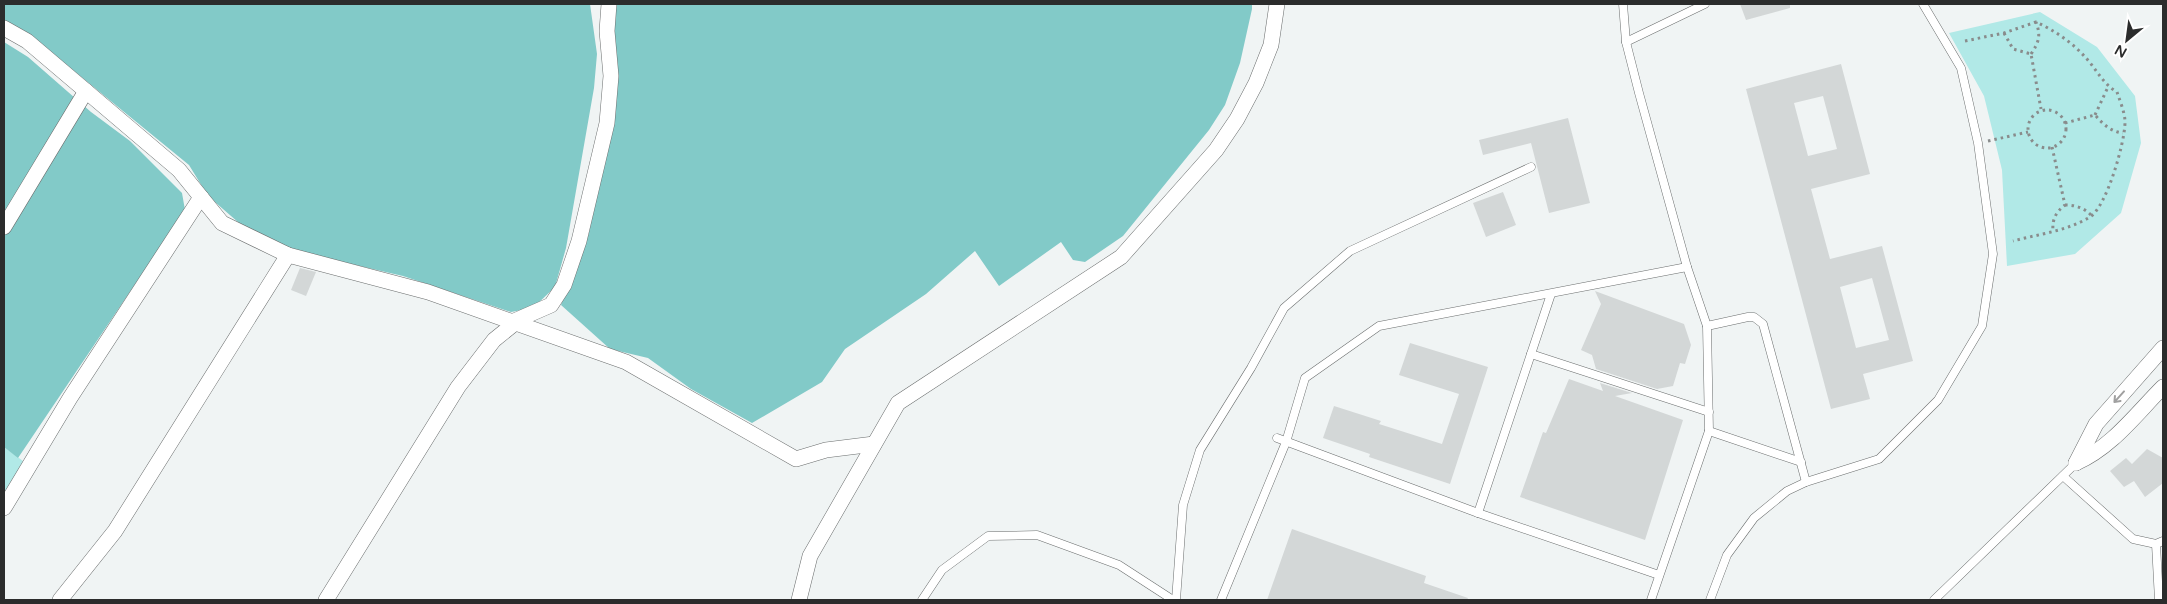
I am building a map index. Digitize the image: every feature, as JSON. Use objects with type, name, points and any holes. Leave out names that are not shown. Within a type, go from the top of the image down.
[{"type":"street","points":[[326,600],[409,468],[443,409],[494,340],[514,322],[551,305],[564,285],[579,240],[607,123],[611,76],[607,31],[609,4]]},
{"type":"street","points":[[799,600],[810,556],[898,403],[1121,257],[1216,150],[1237,118],[1256,83],[1271,45],[1277,4]]},
{"type":"street","points":[[4,28],[27,41],[178,170],[222,223],[288,255],[428,292],[626,362],[796,459],[826,450],[874,444]]},
{"type":"street","points":[[4,226],[86,91]]},
{"type":"street","points":[[4,508],[70,398],[201,197]]},
{"type":"street","points":[[60,600],[115,530],[288,255]]},
{"type":"street","points":[[2076,463],[2096,424],[2163,348]]},
{"type":"street","points":[[2076,463],[2092,456],[2106,444],[2163,387],[2144,370]]},
{"type":"lane","points":[[1623,4],[1626,42],[1687,267],[1707,326],[1709,431],[1650,600]]},
{"type":"lane","points":[[1626,42],[1705,4]]},
{"type":"lane","points":[[1710,600],[1727,555],[1744,530],[1769,504],[1787,491],[1806,482],[1879,459],[1938,400],[1982,326],[1993,254],[1978,143],[1961,68],[1923,4]]},
{"type":"lane","points":[[922,600],[942,570],[988,536],[1037,535],[1119,565],[1175,600],[1183,505],[1200,450],[1251,368],[1284,308],[1350,251],[1531,167]]},
{"type":"lane","points":[[1221,600],[1286,442],[1305,378],[1379,326],[1687,267]]},
{"type":"lane","points":[[1478,513],[1551,294]]},
{"type":"lane","points":[[1707,326],[1748,317],[1754,318],[1763,324],[1806,482]]},
{"type":"lane","points":[[1531,354],[1709,412]]},
{"type":"lane","points":[[1709,431],[1800,462]]},
{"type":"lane","points":[[1277,438],[1478,513],[1659,575]]},
{"type":"lane","points":[[1934,600],[2076,463]]},
{"type":"lane","points":[[2063,476],[2133,538],[2160,543],[2159,600]]},
{"type":"path","points":[[2036,22],[2040,31],[2039,42],[2031,54],[2041,110]]},
{"type":"path","points":[[1965,41],[2004,33],[2036,22],[2051,28],[2085,57],[2108,87],[2117,92],[2125,121],[2113,175],[2104,200],[2092,216],[2068,227],[2013,241]]},
{"type":"path","points":[[2004,33],[2013,49],[2031,54]]},
{"type":"path","points":[[2095,115],[2108,87]]},
{"type":"path","points":[[2041,110],[2058,113],[2065,123],[2065,135],[2052,148],[2039,146],[2034,143],[2028,132],[2030,120],[2041,110]]},
{"type":"path","points":[[2065,123],[2095,115]]},
{"type":"path","points":[[2095,115],[2104,125],[2123,134]]},
{"type":"path","points":[[1978,143],[2028,132]]},
{"type":"path","points":[[2052,148],[2065,205]]},
{"type":"path","points":[[2053,231],[2052,222],[2058,210],[2065,205],[2074,205],[2086,210],[2092,216]]},
{"type":"shaded area","points":[[4,4],[590,4],[597,54],[594,88],[566,248],[555,287],[533,308],[511,312],[403,276],[299,252],[246,229],[208,196],[189,165],[30,35],[4,21]]},
{"type":"shaded area","points":[[611,4],[1252,4],[1252,9],[1240,63],[1225,105],[1209,130],[1123,236],[1085,262],[1073,260],[1061,242],[999,286],[975,251],[926,294],[845,349],[822,382],[752,423],[691,389],[648,358],[610,349],[561,305],[589,233]]},
{"type":"shaded area","points":[[2040,12],[2097,47],[2135,96],[2141,143],[2121,213],[2075,254],[2007,266],[2002,170],[1984,96],[1949,33]]},
{"type":"shaded area","points":[[4,42],[28,57],[91,112],[130,141],[182,193],[185,210],[18,458],[4,447]]},
{"type":"shaded area","points":[[4,447],[23,461],[4,496]]},
{"type":"building","points":[[1740,4],[1790,4],[1790,8],[1746,20]]},
{"type":"building","points":[[1841,64],[1870,174],[1811,189],[1830,259],[1882,246],[1913,361],[1863,374],[1870,399],[1831,409],[1746,89]],"holes":[[[1823,96],[1837,149],[1808,156],[1794,103]],[[1872,278],[1889,340],[1856,348],[1840,287]]]},
{"type":"building","points":[[1568,118],[1590,203],[1549,213],[1531,143],[1483,155],[1479,140]]},
{"type":"building","points":[[1503,192],[1516,225],[1486,237],[1473,203]]},
{"type":"building","points":[[300,268],[316,272],[306,296],[291,290]]},
{"type":"building","points":[[1595,291],[1684,324],[1691,345],[1685,364],[1680,363],[1673,386],[1657,389],[1596,369],[1592,355],[1581,350],[1601,304]]},
{"type":"building","points":[[1410,343],[1488,367],[1450,484],[1369,457],[1370,454],[1323,438],[1334,406],[1381,421],[1379,424],[1442,444],[1459,394],[1399,375]]},
{"type":"building","points":[[1569,379],[1603,391],[1600,383],[1632,393],[1615,396],[1683,420],[1645,540],[1520,497],[1543,432],[1546,433]]},
{"type":"building","points":[[2147,449],[2163,458],[2163,483],[2145,497],[2134,481],[2124,487],[2110,471],[2126,458],[2132,464]]},
{"type":"building","points":[[1292,529],[1426,576],[1424,583],[1468,598],[1467,600],[1267,600]]}]
